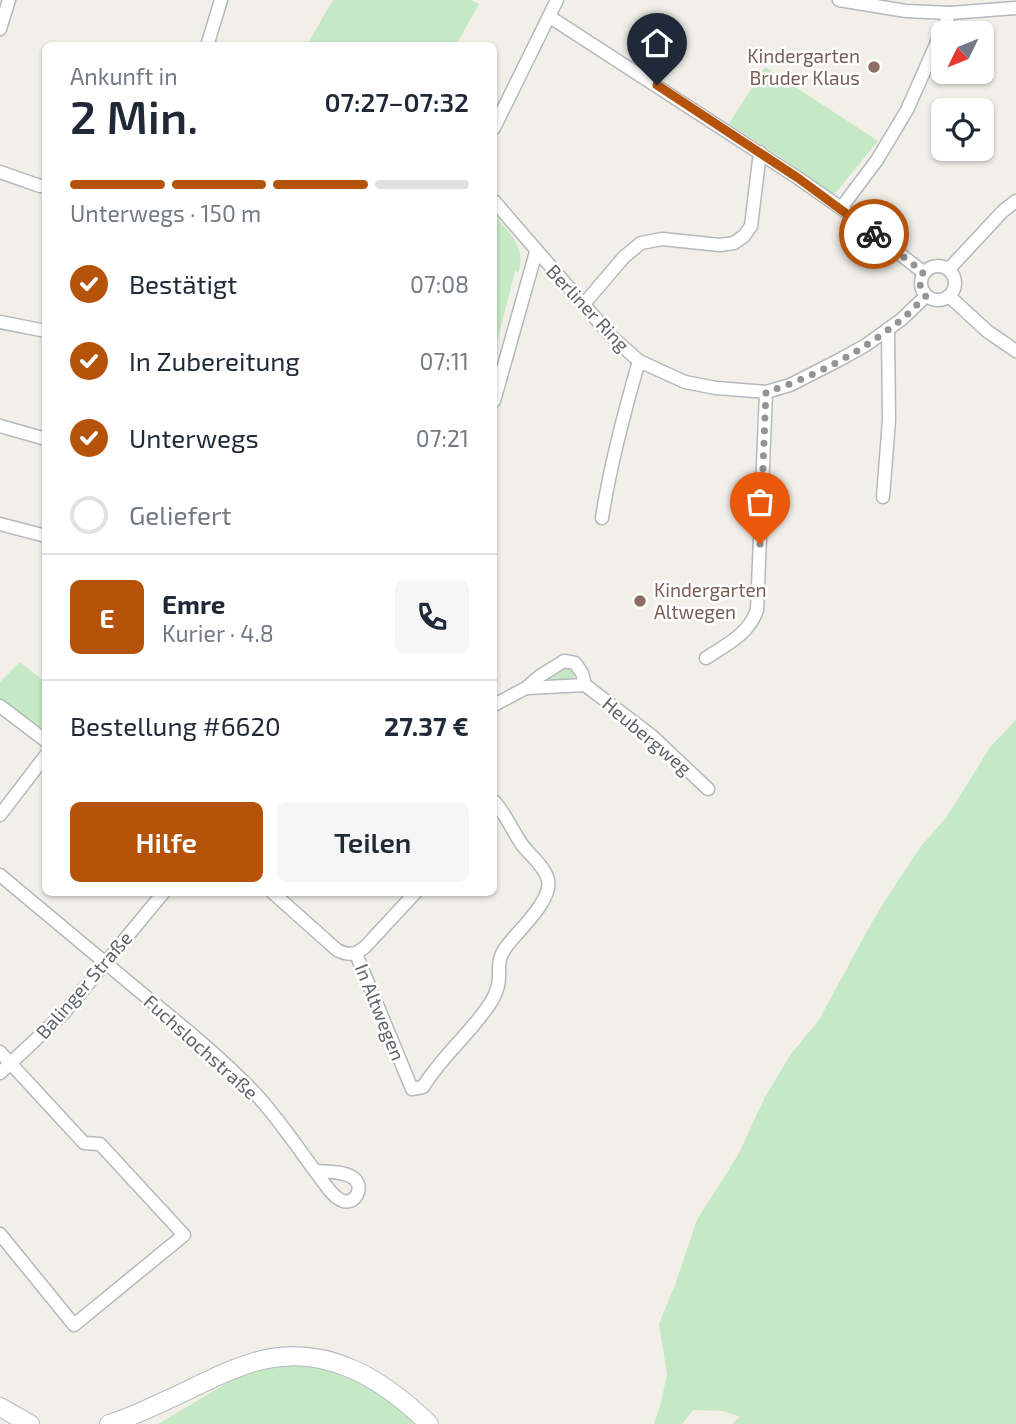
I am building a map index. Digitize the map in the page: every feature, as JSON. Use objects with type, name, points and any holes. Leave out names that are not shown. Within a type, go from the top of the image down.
[{"type":"street","points":[[0,29],[9,0]]},
{"type":"street","points":[[208,42],[221,0]]},
{"type":"street","points":[[497,122],[557,0]]},
{"type":"street","points":[[839,0],[906,11],[950,13],[1015,8]]},
{"type":"street","points":[[841,208],[877,160],[907,110],[950,13]]},
{"type":"street","points":[[550,17],[760,152],[841,208],[923,272]]},
{"type":"street","points":[[583,305],[624,257],[641,243],[662,239],[720,244],[734,243],[744,236],[751,226],[760,152]]},
{"type":"street","points":[[0,173],[42,186]]},
{"type":"street","points":[[949,269],[1003,211],[1016,201]]},
{"type":"street","name":"Berliner Ring","points":[[497,205],[610,335],[639,361],[685,382],[716,388],[766,392],[790,385],[866,345],[902,319],[926,296]]},
{"type":"street","points":[[497,390],[536,252]]},
{"type":"street","points":[[937,265],[949,269],[955,281],[950,296],[937,300],[926,296],[920,285],[923,272],[937,265]]},
{"type":"street","points":[[950,296],[987,331],[1016,351]]},
{"type":"street","points":[[0,322],[42,330]]},
{"type":"street","points":[[883,497],[889,420],[888,329]]},
{"type":"street","points":[[602,518],[607,484],[639,361]]},
{"type":"street","points":[[706,658],[748,628],[757,610],[766,392]]},
{"type":"street","points":[[0,426],[42,438]]},
{"type":"street","points":[[0,524],[42,535]]},
{"type":"street","name":"Heubergweg","points":[[497,703],[526,688],[564,662],[575,663],[582,673],[585,685],[652,736],[708,789]]},
{"type":"street","name":"Heubergweg","points":[[526,688],[585,685]]},
{"type":"street","points":[[0,706],[42,738]]},
{"type":"street","points":[[0,815],[42,760]]},
{"type":"street","name":"In Altwegen","points":[[356,954],[412,1089],[424,1087],[432,1073],[484,1012],[495,994],[499,978],[499,958],[547,894],[548,881],[540,866],[522,844],[497,804]]},
{"type":"street","name":"Fuchslochstraße","points":[[0,875],[185,1029],[254,1092],[316,1171]]},
{"type":"street","name":"Balinger Straße","points":[[0,1073],[53,1025],[161,896]]},
{"type":"street","points":[[276,896],[337,950],[347,955],[356,954],[365,947],[412,896]]},
{"type":"street","points":[[0,1052],[84,1143],[100,1144],[184,1235],[74,1325],[0,1234]]},
{"type":"street","points":[[109,1424],[143,1412],[242,1367],[282,1356],[322,1358],[337,1362],[373,1379],[405,1401],[429,1424]]},
{"type":"street","points":[[143,1424],[174,1408],[209,1381]]},
{"type":"street","points":[[0,1408],[30,1424]]},
{"type":"green space","points":[[333,0],[471,0],[479,4],[458,42],[309,42]]},
{"type":"green space","points":[[765,67],[878,141],[833,196],[781,157],[729,124]]},
{"type":"green space","points":[[497,219],[518,247],[519,272],[515,271],[497,342]]},
{"type":"green space","points":[[20,662],[42,680],[42,732],[0,699],[0,682]]},
{"type":"green space","points":[[568,667],[574,670],[574,677],[564,681],[544,682]]},
{"type":"green space","points":[[1016,720],[1016,1424],[732,1424],[740,1417],[723,1411],[693,1410],[682,1424],[654,1424],[667,1374],[659,1324],[697,1220],[738,1155],[765,1097],[791,1054],[819,1020],[872,922],[899,879],[921,846],[946,818],[991,746]]},
{"type":"green space","points":[[314,1364],[366,1381],[421,1424],[158,1424],[244,1373],[267,1366]]},
{"type":"way so far","points":[[760,544],[766,392],[790,385],[866,345],[902,319],[926,296],[920,285],[923,272],[874,234]]},
{"type":"place","name":"Kindergarten Bruder Klaus","points":[[874,67]]},
{"type":"place","name":"Kindergarten Altwegen","points":[[640,601]]},
{"type":"route","points":[[657,85],[798,178],[874,234]]}]
